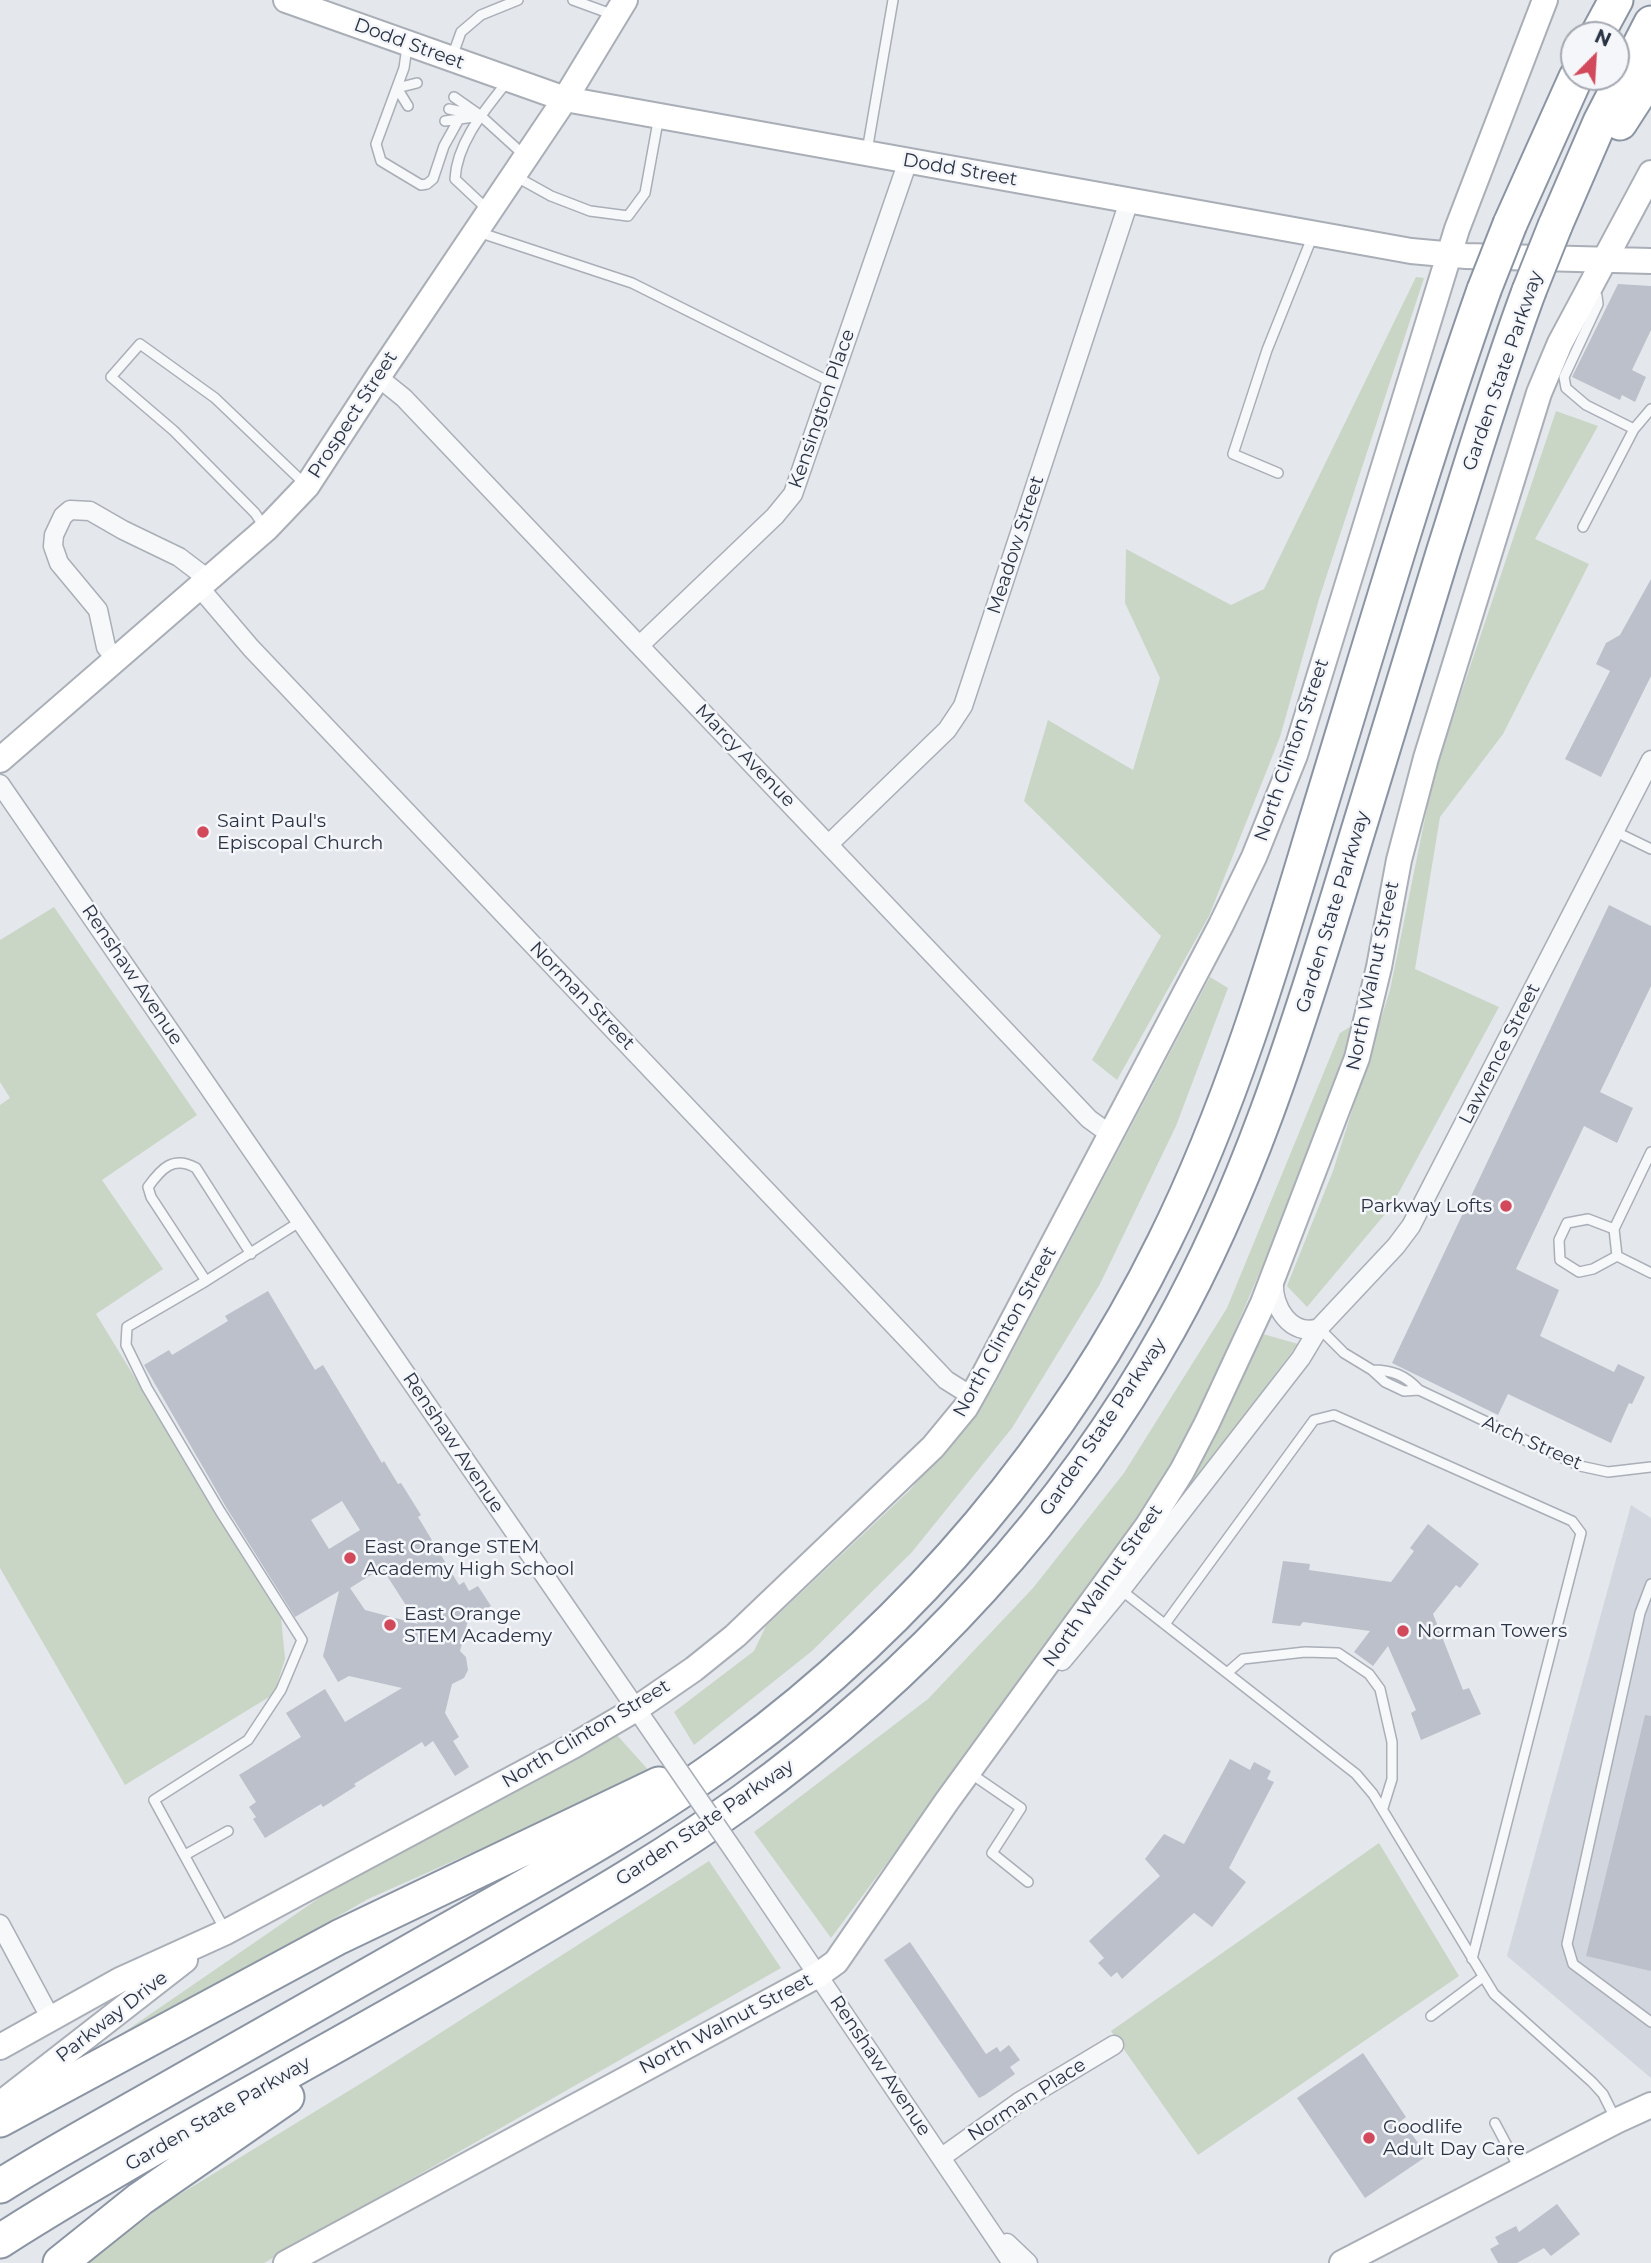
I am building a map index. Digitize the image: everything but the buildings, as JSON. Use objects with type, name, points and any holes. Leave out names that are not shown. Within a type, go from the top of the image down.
[{"type":"highway","points":[[1604,21],[1615,0]]},
{"type":"highway","name":"Garden State Parkway","points":[[0,2241],[97,2182],[470,1970],[685,1841],[743,1801],[819,1743],[934,1639],[991,1579],[1052,1505],[1114,1419],[1170,1329],[1232,1200],[1291,1045],[1488,409],[1529,291],[1595,133],[1651,23]]},
{"type":"highway","points":[[1555,226],[1651,75]]},
{"type":"highway","name":"Garden State Parkway","points":[[0,2186],[578,1856],[672,1798],[817,1690],[894,1618],[943,1565],[1034,1454],[1115,1333],[1167,1237],[1224,1105],[1276,954],[1428,455],[1484,290],[1510,224],[1570,91]]},
{"type":"highway","points":[[0,2120],[339,1937],[759,1735]]},
{"type":"highway","points":[[60,2263],[110,2222],[183,2169],[470,1970]]},
{"type":"main road","name":"Dodd Street","points":[[286,0],[565,99],[1449,256],[1651,261]]},
{"type":"main road","name":"North Clinton Street","points":[[0,2047],[120,1980],[226,1932],[573,1746],[636,1709],[734,1636],[933,1447],[956,1420],[973,1397],[1216,936],[1254,857],[1295,755],[1471,190],[1545,0]]},
{"type":"main road","name":"Prospect Street","points":[[0,760],[266,529],[307,486],[565,99],[620,8]]},
{"type":"main road","name":"North Walnut Street","points":[[286,2263],[818,1975],[836,1962],[969,1772],[1132,1549],[1177,1479],[1207,1423],[1274,1278],[1357,1058],[1374,991],[1399,860],[1426,758],[1545,375],[1651,173]]},
{"type":"main road","name":"Parkway Drive","points":[[0,2104],[188,1958],[226,1932]]},
{"type":"main road","points":[[1354,2260],[1520,2170],[1651,2105]]},
{"type":"street","name":"Kensington Place","points":[[640,645],[785,506],[798,482],[908,161]]},
{"type":"street","name":"Meadow Street","points":[[828,844],[947,730],[963,706],[1129,201]]},
{"type":"street","name":"Marcy Avenue","points":[[378,377],[404,398],[1089,1119],[1111,1135]]},
{"type":"street","name":"Norman Street","points":[[116,659],[106,647],[98,610],[59,563],[53,547],[54,535],[63,516],[71,510],[90,511],[186,561],[251,648],[946,1380],[973,1397]]},
{"type":"street","name":"Lawrence Street","points":[[991,1743],[1121,1590],[1301,1359],[1319,1328],[1396,1246],[1418,1214],[1651,760]]},
{"type":"street","name":"Renshaw Avenue","points":[[0,784],[736,1854],[1012,2263]]},
{"type":"street","points":[[1274,1278],[1274,1299],[1281,1314],[1300,1328],[1319,1328]]},
{"type":"street","points":[[0,1924],[51,2019]]},
{"type":"street","name":"Norman Place","points":[[942,2157],[1018,2102],[1114,2045]]},
{"type":"street","name":"Renshaw Avenue","points":[[975,2207],[1028,2263]]},
{"type":"lane","points":[[452,59],[461,33],[481,15],[518,0]]},
{"type":"lane","points":[[573,0],[620,8]]},
{"type":"lane","points":[[867,153],[893,0]]},
{"type":"lane","points":[[407,43],[404,68],[376,144],[381,161],[421,185],[427,184],[432,179],[444,146],[459,119]]},
{"type":"lane","points":[[490,211],[455,179],[456,165],[481,116],[510,79]]},
{"type":"lane","points":[[397,88],[417,83]]},
{"type":"lane","points":[[397,88],[412,95]]},
{"type":"lane","points":[[397,88],[408,106]]},
{"type":"lane","points":[[454,97],[481,116],[520,166],[551,196],[590,211],[628,216],[645,193],[659,116]]},
{"type":"lane","points":[[449,109],[481,116]]},
{"type":"lane","points":[[445,121],[481,116]]},
{"type":"lane","points":[[476,231],[632,283],[832,383]]},
{"type":"lane","points":[[1278,473],[1233,454],[1267,350],[1314,234]]},
{"type":"lane","points":[[1590,288],[1597,296],[1598,304],[1564,377],[1566,388],[1586,405],[1634,429]]},
{"type":"lane","points":[[266,529],[255,513],[174,431],[111,377],[140,344],[215,398],[307,486]]},
{"type":"lane","points":[[1583,527],[1634,429],[1651,409]]},
{"type":"lane","points":[[1614,831],[1651,849]]},
{"type":"lane","points":[[1617,1256],[1614,1229],[1651,1152]]},
{"type":"lane","points":[[206,1280],[150,1197],[148,1187],[158,1174],[173,1163],[185,1162],[196,1168],[251,1254]]},
{"type":"lane","points":[[1614,1229],[1588,1219],[1567,1223],[1559,1240],[1560,1260],[1579,1272],[1593,1269],[1617,1256]]},
{"type":"lane","points":[[226,1932],[155,1800],[248,1740],[281,1690],[302,1640],[147,1388],[126,1345],[127,1327],[251,1254],[301,1221]]},
{"type":"lane","points":[[1617,1256],[1651,1273]]},
{"type":"lane","name":"Arch Street","points":[[1319,1328],[1344,1353],[1372,1370],[1390,1370],[1409,1379],[1419,1390],[1580,1466],[1608,1472],[1651,1467]]},
{"type":"lane","points":[[1165,1624],[1314,1420],[1334,1415],[1572,1521],[1581,1533],[1472,1959]]},
{"type":"lane","points":[[1651,1584],[1640,1613],[1567,1944],[1573,1964],[1651,2022]]},
{"type":"lane","points":[[1121,1590],[1356,1774],[1382,1808],[1494,1994],[1592,2082],[1603,2094],[1616,2121]]},
{"type":"lane","points":[[1227,1672],[1243,1659],[1306,1652],[1338,1653],[1369,1674],[1380,1689],[1392,1742],[1392,1779],[1382,1808]]},
{"type":"lane","points":[[969,1772],[1021,1808],[992,1853],[1028,1882]]},
{"type":"lane","points":[[186,1856],[228,1831]]},
{"type":"lane","points":[[1432,2016],[1483,1977]]},
{"type":"lane","points":[[1495,2123],[1520,2170]]},
{"type":"shaded area","points":[[1631,1505],[1651,1518],[1651,2078],[1507,1956]]},
{"type":"green space","points":[[1416,277],[1424,278],[1319,599],[1280,737],[1209,916],[1117,1080],[1092,1060],[1161,936],[1024,801],[1048,720],[1133,770],[1160,678],[1125,603],[1126,549],[1231,605],[1264,589]]},
{"type":"green space","points":[[1556,411],[1598,426],[1535,539],[1589,564],[1503,734],[1440,817],[1415,969],[1499,1007],[1391,1207],[1307,1307],[1287,1286],[1333,1171],[1390,990],[1434,774]]},
{"type":"green space","points":[[54,907],[197,1115],[102,1180],[163,1269],[96,1314],[281,1617],[285,1659],[274,1694],[125,1785],[0,1568],[0,1105],[10,1098],[0,1082],[0,940]]},
{"type":"green space","points":[[1210,977],[1228,988],[1176,1126],[1100,1284],[1012,1428],[912,1552],[812,1651],[694,1745],[674,1712],[754,1651],[766,1626],[910,1490],[993,1388]]},
{"type":"green space","points":[[1358,1022],[1292,1197],[1192,1430],[1112,1561],[831,1938],[754,1832],[928,1699],[1033,1588],[1124,1473],[1227,1308],[1340,1033]]},
{"type":"green space","points":[[1263,1334],[1298,1344],[1182,1498]]},
{"type":"green space","points":[[616,1734],[651,1773],[368,1899],[59,2077],[325,1894]]},
{"type":"green space","points":[[1379,1843],[1459,1976],[1198,2155],[1111,2031]]},
{"type":"green space","points":[[709,1861],[781,1968],[264,2263],[89,2263],[164,2204],[373,2076]]},
{"type":"place","name":"Saint Paul's Episcopal Church","points":[[203,832]]},
{"type":"place","name":"Parkway Lofts","points":[[1506,1206]]},
{"type":"place","name":"East Orange STEM Academy High School","points":[[350,1558]]},
{"type":"place","name":"East Orange STEM Academy","points":[[390,1625]]},
{"type":"place","name":"Norman Towers","points":[[1403,1631]]},
{"type":"place","name":"Goodlife Adult Day Care","points":[[1369,2138]]}]
